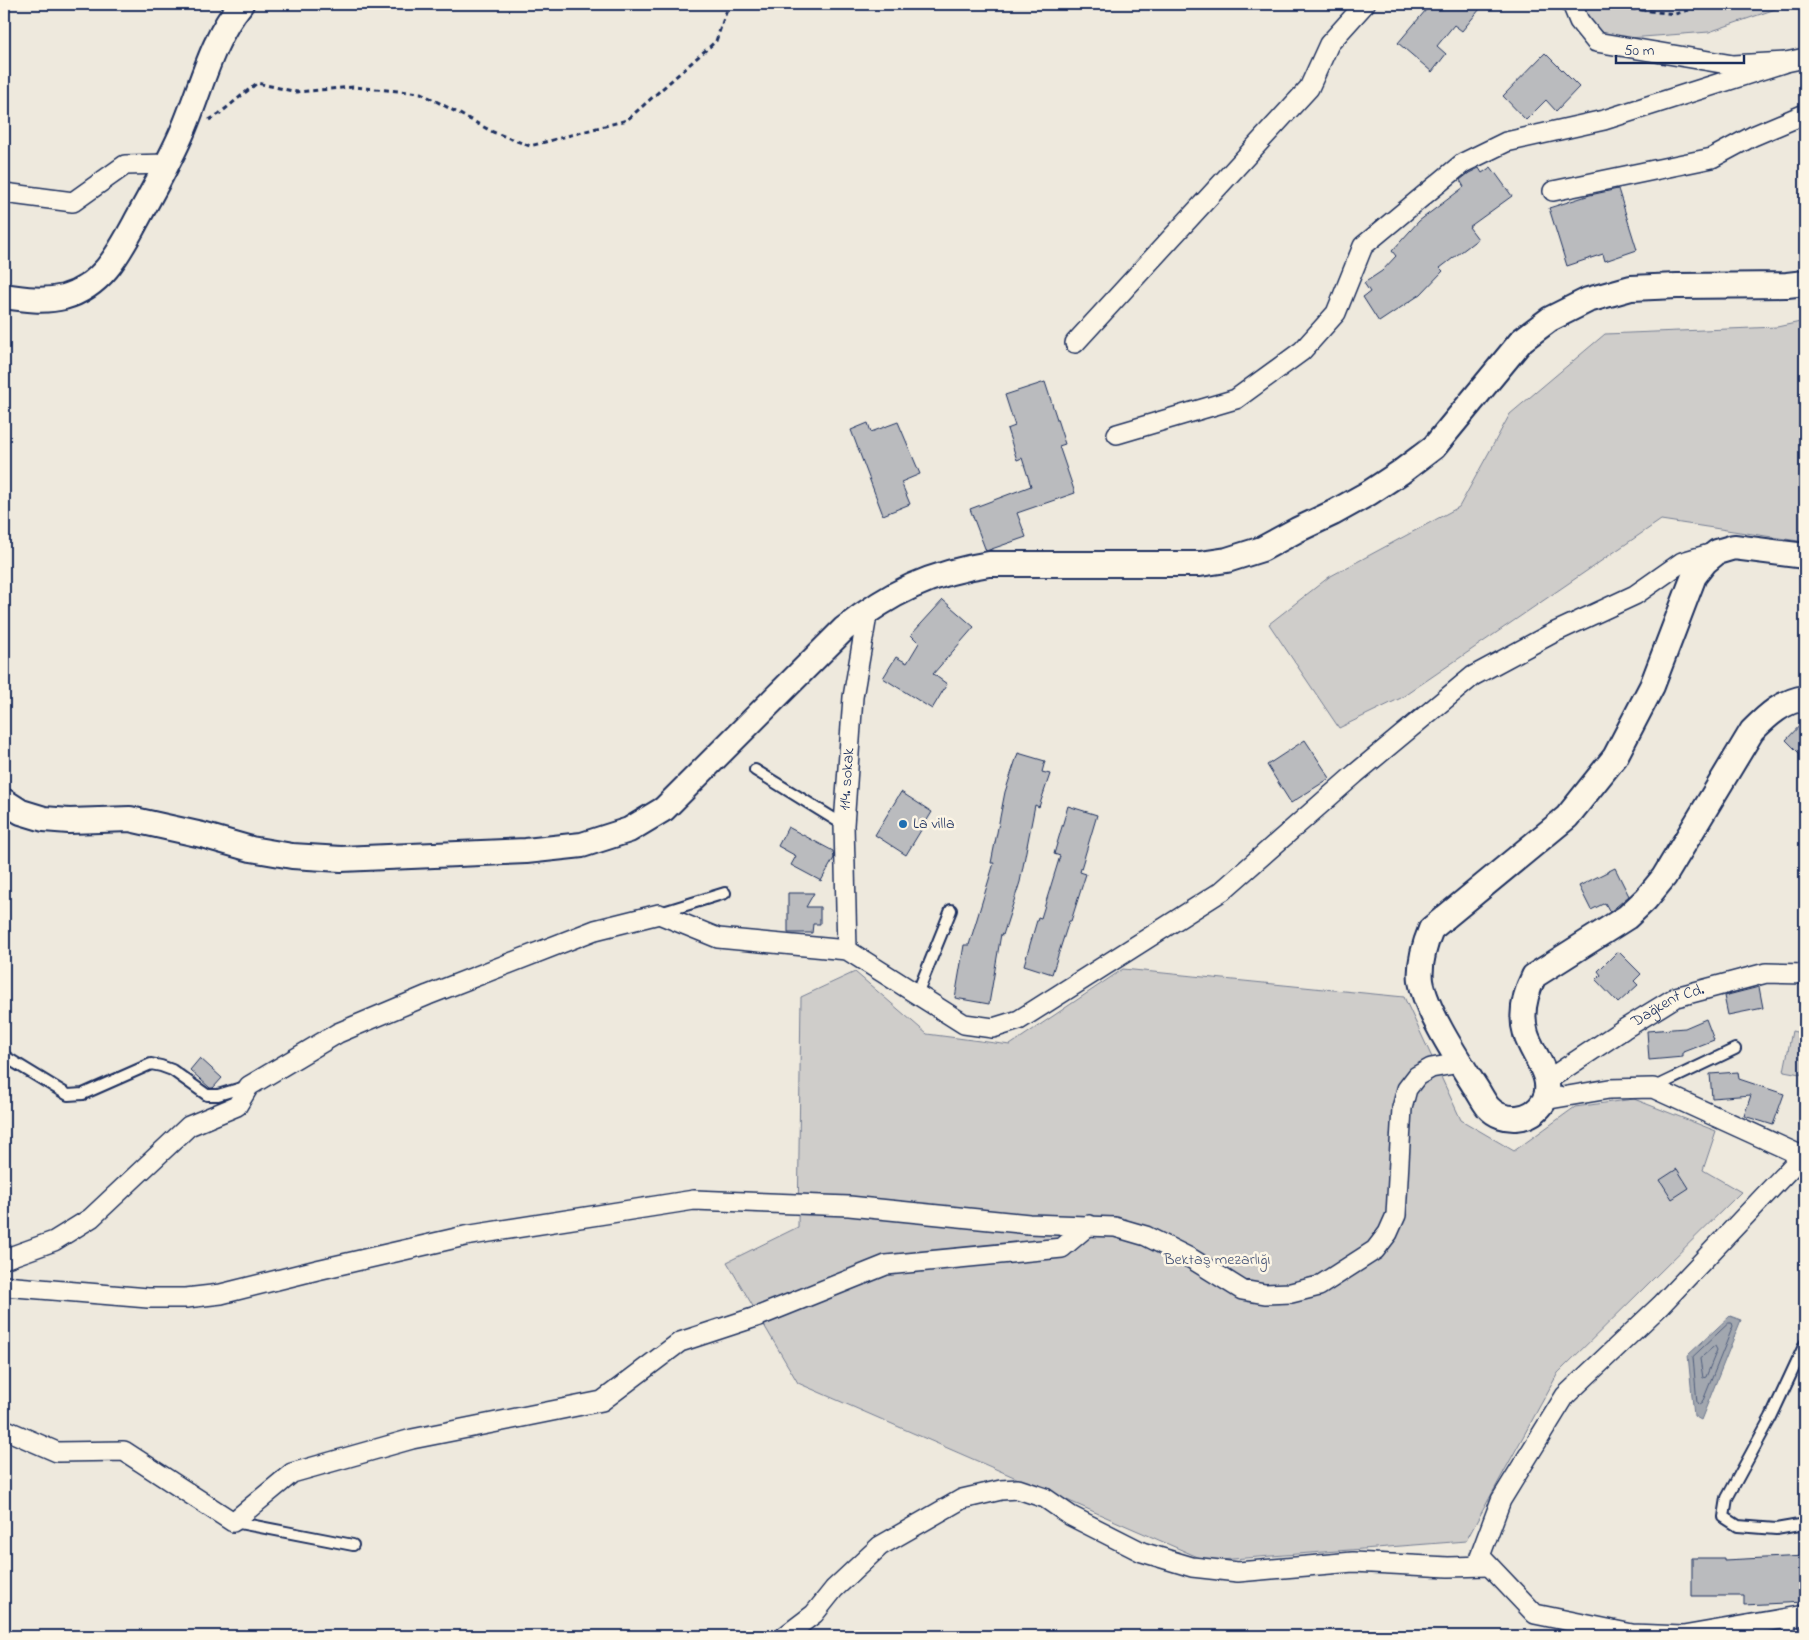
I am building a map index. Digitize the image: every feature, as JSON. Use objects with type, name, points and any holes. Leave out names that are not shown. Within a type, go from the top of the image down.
[{"type":"street","points":[[4,296],[35,301],[64,297],[84,288],[102,275],[118,256],[182,134],[212,53],[229,19],[241,4]]},
{"type":"street","points":[[1075,343],[1308,88],[1329,44],[1364,4]]},
{"type":"street","points":[[1572,4],[1579,21],[1596,42],[1734,65],[1786,62]]},
{"type":"street","points":[[1117,434],[1236,399],[1302,351],[1336,313],[1363,246],[1463,163],[1506,142],[1604,120],[1786,62],[1805,58]]},
{"type":"street","points":[[1553,191],[1712,158],[1753,136],[1805,114]]},
{"type":"street","points":[[4,193],[73,202],[125,165],[167,164]]},
{"type":"street","points":[[4,802],[21,812],[44,819],[69,821],[130,819],[202,835],[251,849],[292,856],[341,859],[526,852],[582,845],[628,830],[664,809],[844,630],[868,610],[903,590],[935,576],[963,568],[990,564],[1200,564],[1227,560],[1262,549],[1369,493],[1408,467],[1434,447],[1522,340],[1550,319],[1588,300],[1631,288],[1805,283]]},
{"type":"street","points":[[4,1259],[54,1241],[91,1218],[189,1126],[237,1106],[249,1086],[347,1030],[596,930],[659,914],[718,938],[847,950],[964,1024],[993,1028],[1019,1020],[1222,891],[1355,774],[1473,676],[1553,633],[1635,595],[1682,562],[1734,546],[1805,556]]},
{"type":"street","points":[[1717,552],[1705,562],[1694,576],[1652,686],[1615,757],[1598,780],[1567,816],[1431,929],[1421,961],[1422,986],[1425,999],[1460,1063],[1489,1108],[1497,1114],[1508,1118],[1530,1115],[1537,1110],[1545,1091],[1544,1071],[1526,1035],[1523,1020],[1524,1002],[1534,976],[1627,917],[1646,899],[1664,877],[1752,730],[1779,707],[1792,700],[1805,698]]},
{"type":"street","name":"114. sokak","points":[[847,950],[844,825],[853,697],[868,610]]},
{"type":"street","name":"Dağkent Cd.","points":[[1545,1091],[1624,1029],[1676,997],[1766,973],[1805,974]]},
{"type":"street","points":[[4,1286],[148,1298],[186,1298],[221,1294],[465,1236],[694,1200],[849,1206],[1029,1224],[1115,1227],[1146,1236],[1192,1258],[1242,1290],[1265,1294],[1291,1293],[1319,1286],[1376,1250],[1388,1233],[1396,1215],[1402,1108],[1407,1088],[1417,1076],[1431,1068],[1460,1063]]},
{"type":"street","points":[[1545,1091],[1652,1088],[1804,1158],[1661,1306],[1565,1396],[1502,1500],[1480,1556],[1535,1614],[1632,1634],[1683,1636],[1798,1616]]},
{"type":"street","points":[[4,1429],[57,1452],[124,1450],[233,1522],[292,1474],[412,1439],[602,1401],[680,1342],[759,1316],[886,1265],[1062,1248],[1089,1225]]},
{"type":"street","points":[[785,1636],[814,1614],[834,1589],[880,1546],[962,1498],[1001,1490],[1018,1489],[1045,1498],[1072,1516],[1142,1552],[1192,1567],[1238,1572],[1353,1562],[1448,1567],[1489,1566]]},
{"type":"lane","points":[[755,770],[844,825]]},
{"type":"lane","points":[[659,914],[725,893]]},
{"type":"lane","points":[[917,994],[951,910]]},
{"type":"lane","points":[[1652,1088],[1735,1048]]},
{"type":"lane","points":[[4,1056],[68,1095],[83,1094],[151,1064],[172,1070],[207,1095],[218,1095],[249,1086]]},
{"type":"lane","points":[[1805,1344],[1771,1417],[1727,1498],[1724,1517],[1738,1526],[1776,1529],[1805,1524]]},
{"type":"lane","points":[[233,1522],[353,1545]]},
{"type":"lane","points":[[1789,1636],[1798,1616]]},
{"type":"path","points":[[182,134],[219,114],[258,84],[297,92],[353,88],[421,93],[493,132],[530,146],[627,120],[716,40],[729,4]]},
{"type":"path","points":[[1623,4],[1633,9],[1674,14],[1710,4]]},
{"type":"green space","points":[[1578,4],[1790,4],[1709,32],[1616,39],[1598,30]]},
{"type":"green space","points":[[1805,321],[1805,542],[1661,520],[1401,698],[1339,728],[1269,624],[1329,577],[1459,507],[1510,414],[1605,334],[1777,327]]},
{"type":"green space","name":"Bektaş mezarlığı","points":[[1123,969],[1404,997],[1461,1120],[1514,1151],[1575,1107],[1634,1099],[1716,1131],[1703,1170],[1741,1192],[1558,1373],[1466,1541],[1207,1561],[798,1383],[727,1262],[798,1227],[801,997],[855,972],[927,1034],[1010,1045]]},
{"type":"green space","points":[[1792,1031],[1805,1034],[1805,1075],[1784,1071]]},
{"type":"water","points":[[1730,1316],[1741,1320],[1701,1420],[1694,1416],[1688,1355]]},
{"type":"building","points":[[1431,4],[1484,4],[1462,31],[1454,25],[1437,46],[1446,54],[1432,72],[1398,43]]},
{"type":"building","points":[[1545,53],[1579,87],[1556,111],[1546,100],[1526,120],[1503,96]]},
{"type":"building","points":[[1491,167],[1512,196],[1469,227],[1478,239],[1440,268],[1443,271],[1421,294],[1379,322],[1363,297],[1370,292],[1364,283],[1382,271],[1396,256],[1392,251],[1419,221],[1464,187],[1460,180],[1479,168],[1482,173]]},
{"type":"building","points":[[1618,189],[1637,250],[1605,261],[1603,254],[1567,266],[1549,208],[1590,195]]},
{"type":"building","points":[[1045,382],[1065,444],[1059,446],[1075,493],[1017,513],[1026,537],[986,551],[970,509],[1031,486],[1022,458],[1017,460],[1007,429],[1015,426],[1005,395]]},
{"type":"building","points":[[898,422],[920,474],[901,482],[910,504],[883,515],[851,430],[868,423],[871,432]]},
{"type":"building","points":[[943,600],[974,627],[933,674],[947,684],[932,709],[883,678],[896,657],[907,663],[919,643],[911,635]]},
{"type":"building","points":[[1805,720],[1805,759],[1786,740]]},
{"type":"building","points":[[1305,740],[1330,778],[1291,803],[1267,765]]},
{"type":"building","points":[[1018,753],[1045,761],[1042,772],[1050,774],[1039,807],[1035,805],[1020,882],[1003,935],[1001,934],[989,1004],[955,998],[964,945],[969,945],[994,863],[991,863],[1005,792]]},
{"type":"building","name":"La villa","points":[[901,792],[932,812],[906,855],[875,835]]},
{"type":"building","points":[[1068,806],[1097,815],[1080,872],[1086,874],[1052,974],[1024,965],[1038,917],[1041,918],[1060,856],[1054,854]]},
{"type":"building","points":[[788,827],[833,851],[834,858],[821,881],[791,865],[796,856],[778,846]]},
{"type":"building","points":[[1615,868],[1629,896],[1610,912],[1605,903],[1591,910],[1579,886]]},
{"type":"building","points":[[788,893],[814,893],[806,907],[820,907],[820,924],[813,924],[812,933],[788,933]]},
{"type":"building","points":[[1618,951],[1641,974],[1634,981],[1638,985],[1618,1003],[1596,980],[1601,975],[1598,971]]},
{"type":"building","points":[[1759,987],[1763,1008],[1728,1015],[1724,996]]},
{"type":"building","points":[[1706,1019],[1714,1040],[1683,1052],[1683,1057],[1649,1060],[1647,1031],[1685,1028]]},
{"type":"building","points":[[200,1058],[222,1078],[213,1088],[210,1088],[190,1070]]},
{"type":"building","points":[[1738,1072],[1739,1079],[1784,1094],[1773,1125],[1744,1116],[1751,1095],[1712,1098],[1710,1074]]},
{"type":"building","points":[[1677,1169],[1689,1188],[1672,1199],[1660,1180]]},
{"type":"building","points":[[1805,1556],[1805,1602],[1744,1605],[1744,1596],[1692,1596],[1692,1558],[1724,1558],[1724,1560]]},
{"type":"place","name":"La villa","points":[[903,824]]}]
